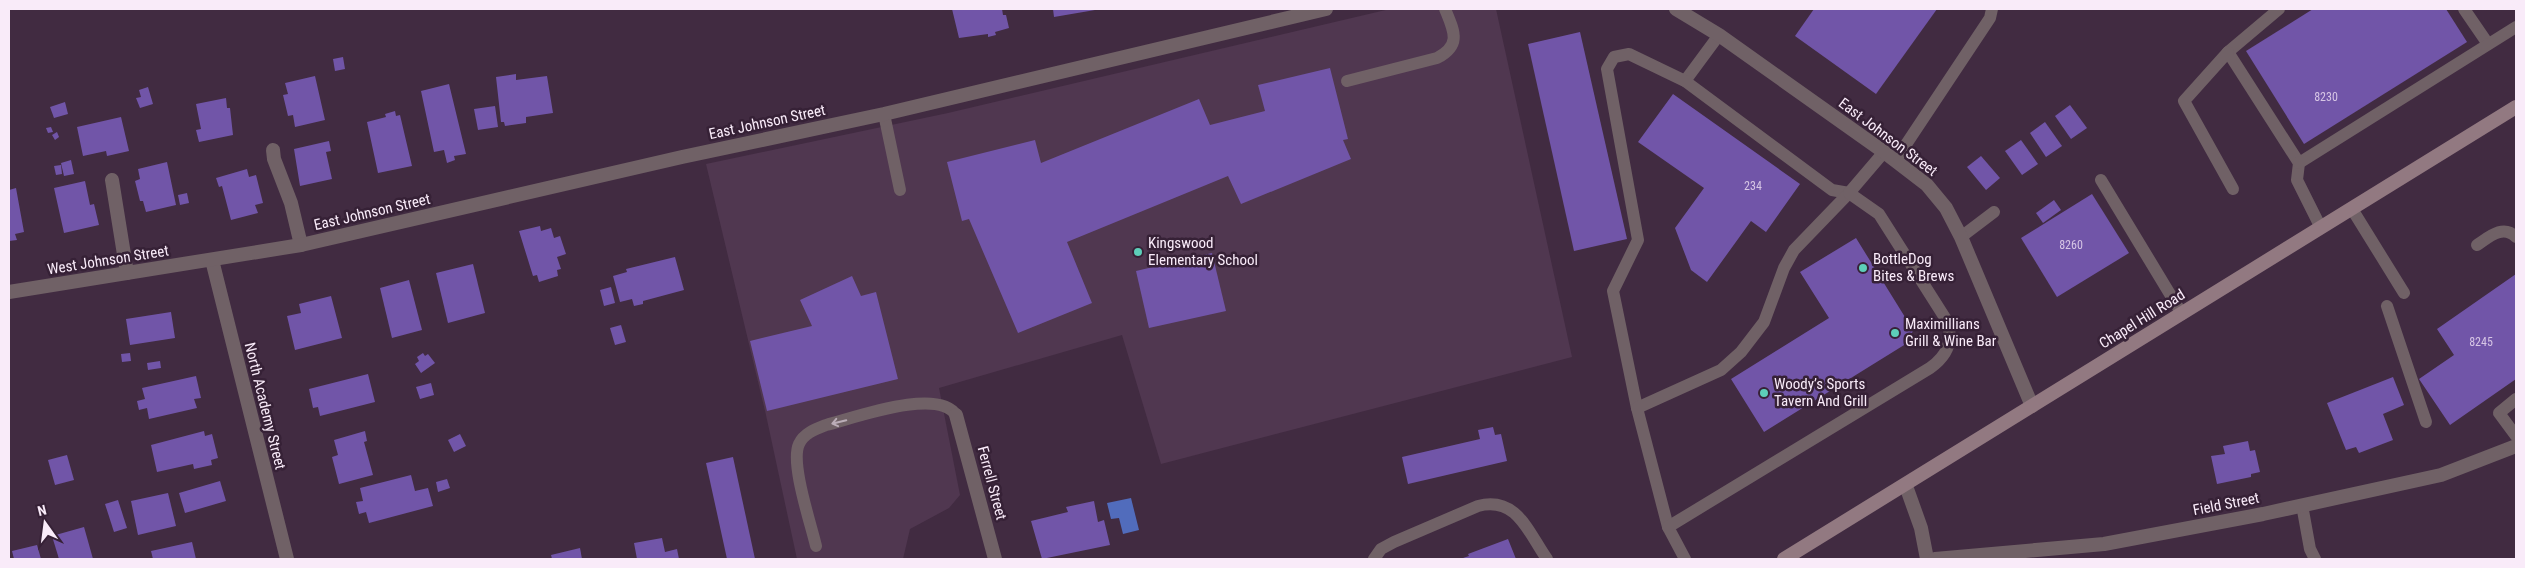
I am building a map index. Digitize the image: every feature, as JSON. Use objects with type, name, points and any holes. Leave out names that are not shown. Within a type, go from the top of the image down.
[{"type":"main road","name":"Chapel Hill Road","points":[[1784,559],[1906,486],[2516,107]]},
{"type":"street","name":"East Johnson Street","points":[[212,260],[301,245],[672,159],[884,114],[1326,9]]},
{"type":"street","name":"East Johnson Street","points":[[1676,9],[1719,34],[1927,185],[1946,208],[1961,236],[2032,406]]},
{"type":"street","points":[[273,150],[280,176],[291,203],[301,245]]},
{"type":"street","points":[[112,180],[127,273]]},
{"type":"street","name":"West Johnson Street","points":[[9,292],[212,260]]},
{"type":"street","name":"North Academy Street","points":[[212,260],[286,559]]},
{"type":"street","name":"Ferrell Street","points":[[956,415],[995,559]]},
{"type":"street","name":"Field Street","points":[[1935,559],[2104,544],[2302,505],[2441,475],[2516,446]]},
{"type":"street","points":[[1906,486],[1921,528],[1927,559]]},
{"type":"lane","points":[[1347,81],[1446,54],[1452,48],[1454,32],[1445,9]]},
{"type":"lane","points":[[1895,162],[1990,18],[1992,9]]},
{"type":"lane","points":[[2233,189],[2184,101],[2228,52],[2279,9]]},
{"type":"lane","points":[[2464,9],[2488,44]]},
{"type":"lane","points":[[2298,163],[2516,27]]},
{"type":"lane","points":[[1685,81],[1719,34]]},
{"type":"lane","points":[[2228,52],[2298,163],[2297,180],[2322,228]]},
{"type":"lane","points":[[1668,527],[1930,368],[1947,351],[1950,336],[1947,321],[1879,214],[1849,193],[1832,190],[1685,81],[1629,54],[1614,57],[1607,69],[1638,240],[1613,291],[1637,408],[1668,527],[1685,559]]},
{"type":"lane","points":[[884,114],[900,190]]},
{"type":"lane","points":[[1637,408],[1721,370],[1741,352],[1764,322],[1784,268],[1794,250],[1849,193],[1884,152]]},
{"type":"lane","points":[[2101,180],[2182,314]]},
{"type":"lane","points":[[2352,209],[2404,293]]},
{"type":"lane","points":[[1961,236],[1994,212]]},
{"type":"lane","points":[[2476,245],[2501,231],[2511,232],[2516,237]]},
{"type":"lane","points":[[2387,306],[2426,422]]},
{"type":"lane","points":[[2516,399],[2499,413],[2516,436]]},
{"type":"lane","points":[[816,546],[797,467],[798,444],[803,438],[815,429],[886,410],[929,402],[948,407],[956,415]]},
{"type":"lane","points":[[1374,559],[1381,549],[1394,542],[1490,502],[1508,507],[1517,514],[1547,559]]},
{"type":"lane","points":[[2302,505],[2310,549],[2315,559]]},
{"type":"shaded area","name":"Kingswood Elementary School","points":[[1390,9],[1496,9],[1572,357],[1161,464],[1122,335],[939,388],[960,495],[949,508],[910,529],[903,559],[797,559],[766,415],[706,164],[948,113]]},
{"type":"water","points":[[1131,498],[1139,530],[1123,534],[1119,518],[1111,519],[1107,503]]},
{"type":"building","points":[[952,9],[1002,9],[1003,15],[1006,15],[1009,28],[995,32],[996,35],[988,37],[988,34],[959,38]]},
{"type":"building","points":[[1053,9],[1095,9],[1095,10],[1054,17]]},
{"type":"building","points":[[1814,9],[1937,9],[1876,94],[1795,36]]},
{"type":"building","points":[[2313,9],[2446,9],[2467,42],[2304,144],[2246,51]]},
{"type":"building","points":[[1580,32],[1627,239],[1574,251],[1528,44]]},
{"type":"building","points":[[343,57],[345,69],[335,71],[333,59]]},
{"type":"building","points":[[1330,68],[1348,139],[1343,140],[1351,159],[1241,204],[1228,176],[1067,242],[1092,303],[1018,333],[969,219],[962,221],[947,162],[1035,140],[1041,163],[1199,99],[1210,125],[1265,111],[1258,85]]},
{"type":"building","points":[[516,74],[516,80],[547,76],[553,113],[526,117],[526,123],[505,126],[504,122],[501,122],[496,77]]},
{"type":"building","points":[[315,76],[325,120],[295,127],[293,115],[288,116],[283,95],[288,94],[285,83]]},
{"type":"building","points":[[449,84],[466,154],[454,156],[455,160],[447,163],[444,150],[434,152],[421,91]]},
{"type":"building","points":[[148,87],[153,104],[140,108],[136,98],[141,97],[139,90]]},
{"type":"building","points":[[1673,94],[1800,184],[1766,232],[1751,221],[1707,282],[1691,270],[1675,228],[1704,188],[1638,142]]},
{"type":"building","points":[[226,98],[227,108],[230,108],[233,135],[199,142],[196,130],[201,129],[196,104]]},
{"type":"building","points":[[65,102],[68,114],[54,118],[50,107]]},
{"type":"building","points":[[2070,105],[2087,128],[2071,139],[2055,116]]},
{"type":"building","points":[[495,106],[498,127],[478,130],[474,109]]},
{"type":"building","points":[[395,111],[396,116],[400,115],[412,166],[378,173],[367,122],[386,117],[385,114]]},
{"type":"building","points":[[121,117],[129,151],[107,156],[106,151],[83,156],[77,127]]},
{"type":"building","points":[[2045,122],[2062,146],[2046,157],[2030,133]]},
{"type":"building","points":[[51,127],[53,132],[48,133],[46,128]]},
{"type":"building","points":[[57,132],[59,137],[55,140],[52,135]]},
{"type":"building","points":[[2021,140],[2038,164],[2022,175],[2005,151]]},
{"type":"building","points":[[329,141],[331,151],[326,152],[332,179],[300,186],[294,149]]},
{"type":"building","points":[[1981,156],[2000,178],[1986,190],[1967,167]]},
{"type":"building","points":[[71,160],[74,174],[64,176],[61,163]]},
{"type":"building","points":[[167,162],[176,205],[146,212],[143,201],[140,201],[135,181],[140,179],[138,169]]},
{"type":"building","points":[[61,165],[62,174],[56,175],[54,166]]},
{"type":"building","points":[[247,169],[249,177],[256,175],[263,203],[255,205],[258,213],[231,220],[222,186],[219,187],[216,178]]},
{"type":"building","points":[[85,181],[90,205],[94,204],[99,225],[64,233],[54,188]]},
{"type":"building","points":[[16,188],[24,232],[15,234],[17,240],[9,241],[9,190]]},
{"type":"building","points":[[187,193],[189,203],[180,205],[178,195]]},
{"type":"building","points":[[2092,194],[2129,253],[2057,297],[2021,238]]},
{"type":"building","points":[[2054,200],[2061,210],[2043,223],[2036,213]]},
{"type":"building","points":[[540,226],[541,231],[551,228],[554,238],[560,236],[566,254],[557,257],[561,269],[557,270],[558,276],[539,282],[537,275],[533,276],[519,231]]},
{"type":"building","points":[[1856,238],[1913,330],[1909,342],[1764,432],[1731,379],[1829,318],[1800,272]]},
{"type":"building","points":[[1212,253],[1226,311],[1149,328],[1136,271]]},
{"type":"building","points":[[675,257],[684,290],[643,301],[643,304],[634,306],[632,299],[620,302],[613,276],[627,272],[626,269]]},
{"type":"building","points":[[473,264],[485,313],[448,323],[436,273]]},
{"type":"building","points":[[2516,274],[2516,379],[2450,425],[2419,379],[2454,355],[2437,329]]},
{"type":"building","points":[[852,276],[861,296],[876,292],[898,379],[767,411],[750,341],[812,326],[800,300]]},
{"type":"building","points":[[409,280],[422,330],[392,338],[380,288]]},
{"type":"building","points":[[611,287],[615,303],[604,306],[600,290]]},
{"type":"building","points":[[331,296],[342,338],[295,350],[287,316],[301,313],[299,304]]},
{"type":"building","points":[[171,312],[175,338],[130,345],[126,319]]},
{"type":"building","points":[[621,325],[626,342],[615,345],[610,328]]},
{"type":"building","points":[[130,353],[131,361],[122,362],[121,354]]},
{"type":"building","points":[[423,353],[425,356],[428,354],[435,363],[421,373],[415,364],[419,361],[417,357]]},
{"type":"building","points":[[160,361],[161,368],[148,370],[147,363]]},
{"type":"building","points":[[368,374],[375,402],[320,416],[318,407],[313,408],[309,389]]},
{"type":"building","points":[[196,376],[201,398],[194,399],[197,408],[149,419],[147,408],[139,410],[137,401],[145,399],[142,388]]},
{"type":"building","points":[[2393,377],[2404,405],[2383,414],[2393,440],[2359,453],[2356,447],[2346,450],[2327,403]]},
{"type":"building","points":[[431,383],[434,395],[420,399],[416,387]]},
{"type":"building","points":[[1493,427],[1495,435],[1501,434],[1507,461],[1408,484],[1402,457],[1480,439],[1478,430]]},
{"type":"building","points":[[204,431],[205,436],[212,434],[218,458],[211,460],[212,465],[194,469],[193,464],[157,472],[151,445]]},
{"type":"building","points":[[365,431],[367,441],[364,442],[373,475],[339,484],[332,457],[338,455],[334,440]]},
{"type":"building","points":[[460,434],[466,446],[454,452],[448,440]]},
{"type":"building","points":[[2248,441],[2250,451],[2255,450],[2260,472],[2251,474],[2251,477],[2217,484],[2211,456],[2225,454],[2223,446]]},
{"type":"building","points":[[67,455],[74,480],[55,485],[48,460]]},
{"type":"building","points":[[733,457],[755,559],[727,559],[706,463]]},
{"type":"building","points":[[411,475],[415,491],[428,488],[433,506],[369,523],[366,512],[359,514],[356,502],[363,501],[360,488]]},
{"type":"building","points":[[447,479],[450,488],[438,492],[436,482]]},
{"type":"building","points":[[220,481],[226,501],[185,513],[179,493]]},
{"type":"building","points":[[168,493],[176,526],[138,535],[131,501]]},
{"type":"building","points":[[118,500],[127,528],[114,532],[105,504]]},
{"type":"building","points":[[1094,501],[1098,522],[1104,520],[1110,545],[1042,559],[1031,521],[1068,512],[1066,507]]},
{"type":"building","points":[[84,527],[93,559],[59,559],[52,536]]},
{"type":"building","points":[[662,538],[665,552],[677,549],[679,559],[637,559],[634,543]]},
{"type":"building","points":[[1508,539],[1516,559],[1460,559],[1469,556],[1468,554]]},
{"type":"building","points":[[192,542],[196,559],[153,559],[151,551]]},
{"type":"building","points":[[37,545],[41,559],[14,559],[12,551]]},
{"type":"building","points":[[580,548],[582,559],[552,559],[551,555]]},
{"type":"place","name":"Kingswood Elementary School","points":[[1138,252]]},
{"type":"place","name":"BottleDog Bites & Brews","points":[[1863,268]]},
{"type":"place","name":"Maximillians Grill & Wine Bar","points":[[1895,333]]},
{"type":"place","name":"Woody’s Sports Tavern And Grill","points":[[1764,393]]}]
